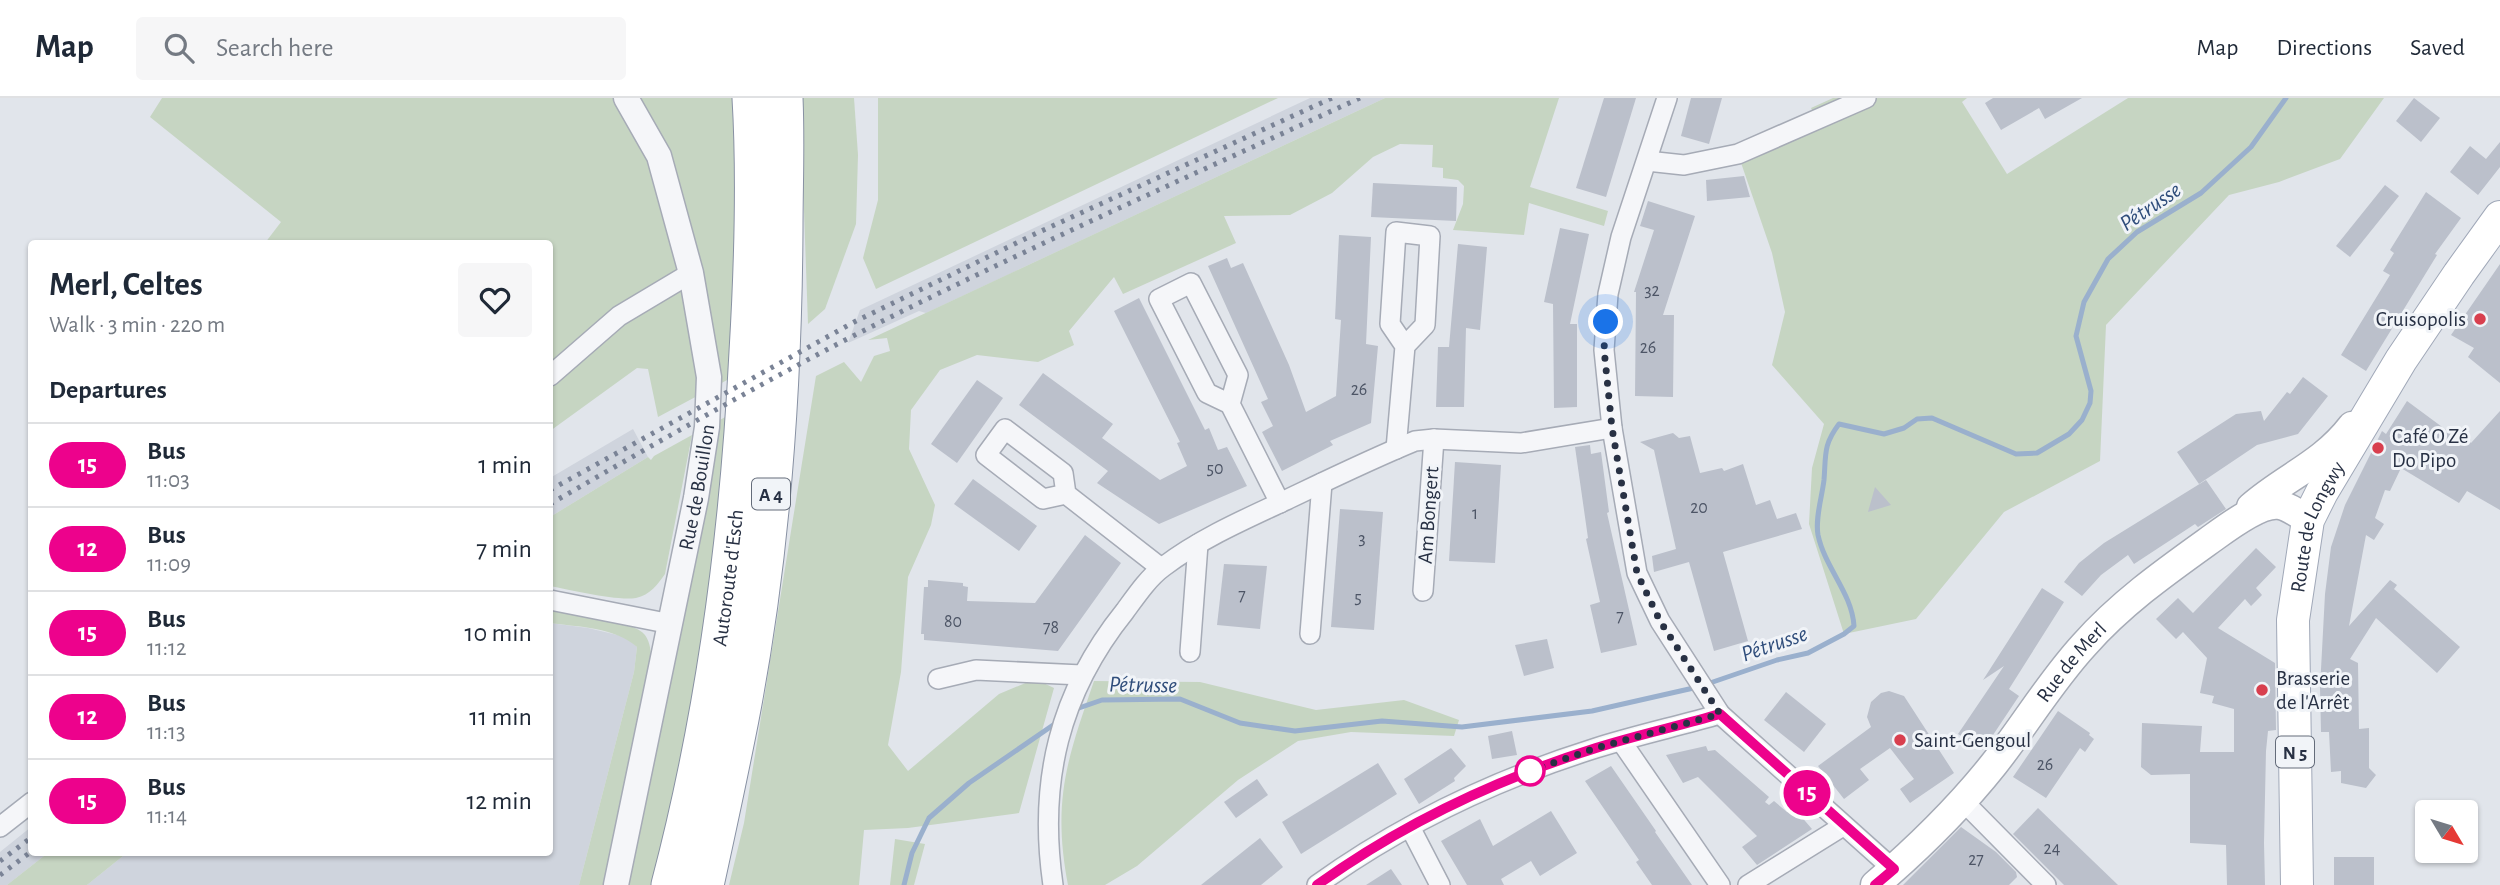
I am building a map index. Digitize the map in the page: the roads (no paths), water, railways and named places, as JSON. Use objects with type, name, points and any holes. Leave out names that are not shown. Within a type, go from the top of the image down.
[{"type":"highway","name":"Autoroute d'Esch","points":[[670,885],[685,823],[725,610],[745,422],[752,288],[751,98]]},
{"type":"highway","name":"Autoroute d'Esch","points":[[705,885],[740,719],[769,515],[778,417],[784,293],[783,98]]},
{"type":"main road","name":"Route de Longwy","points":[[2297,885],[2293,620],[2308,520],[2401,359],[2500,218]]},
{"type":"main road","name":"N 5","points":[[2233,523],[2262,497],[2324,456],[2346,433],[2401,359]]},
{"type":"main road","name":"Rue de Merl","points":[[1884,877],[1962,800],[1994,764],[2048,688],[2120,608],[2233,523],[2268,506],[2280,505],[2308,520]]},
{"type":"street","name":"Rue de Bouillon","points":[[616,885],[671,624],[708,427],[709,377],[691,273],[659,156],[626,98]]},
{"type":"street","points":[[1667,98],[1621,237],[1608,294],[1604,349],[1612,428],[1637,573],[1660,621],[1720,714],[1843,826],[1884,877]]},
{"type":"street","points":[[1647,161],[1684,165],[1738,154],[1866,98]]},
{"type":"street","points":[[1396,232],[1430,236],[1425,325],[1405,346],[1390,324],[1396,232]]},
{"type":"street","points":[[553,373],[619,316],[691,273]]},
{"type":"street","points":[[1230,404],[1238,375],[1191,283],[1159,299],[1207,393],[1230,404],[1280,503]]},
{"type":"street","name":"Am Bongert","points":[[1396,449],[1405,346]]},
{"type":"street","name":"Am Bongert","points":[[1053,885],[1048,855],[1049,787],[1056,745],[1072,698],[1082,675],[1109,631],[1161,568],[1198,544],[1280,503],[1415,441],[1434,439],[1521,443],[1612,428]]},
{"type":"street","name":"Am Bongert","points":[[1423,591],[1434,439]]},
{"type":"street","points":[[1310,634],[1322,483]]},
{"type":"street","points":[[1066,494],[1161,568]]},
{"type":"street","points":[[1190,652],[1198,544]]},
{"type":"street","points":[[553,601],[671,624]]},
{"type":"street","points":[[939,679],[976,670],[1082,675]]},
{"type":"street","points":[[1317,885],[1410,827],[1486,788],[1596,748],[1720,714]]},
{"type":"street","points":[[1621,741],[1720,885]]},
{"type":"street","points":[[1962,800],[2046,885]]},
{"type":"street","points":[[0,827],[28,806]]},
{"type":"street","points":[[1748,885],[1843,826]]},
{"type":"street","points":[[1410,827],[1440,885]]},
{"type":"waterway","name":"Pétrusse","points":[[1707,684],[1777,660],[1808,653],[1854,626],[1849,602],[1821,547],[1817,528],[1826,450],[1839,424],[1884,434],[1904,428],[1917,419],[1932,418],[2016,454],[2037,453],[2069,434],[2082,420],[2090,403],[2091,391],[2076,336],[2084,302],[2108,259],[2137,232],[2201,193],[2251,147],[2286,98]]},
{"type":"waterway","name":"Pétrusse","points":[[1076,709],[1102,700],[1180,699],[1240,723],[1295,731],[1382,721],[1462,727],[1592,711],[1698,687]]},
{"type":"waterway","name":"Pétrusse","points":[[904,885],[912,853],[929,818],[969,783],[1059,721]]},
{"type":"railway","points":[[553,488],[856,321],[1037,233],[1332,98]]},
{"type":"railway","points":[[553,502],[851,337],[1041,245],[1360,98]]},
{"type":"railway","points":[[0,861],[28,840]]},
{"type":"railway","points":[[0,875],[28,854]]},
{"type":"place","name":"Cruisopolis","points":[[2480,319]]},
{"type":"place","name":"Café O Zé Do Pipo","points":[[2378,448]]},
{"type":"place","name":"Brasserie de l'Arrêt","points":[[2262,690]]},
{"type":"place","name":"Saint-Gengoul","points":[[1900,740]]}]
